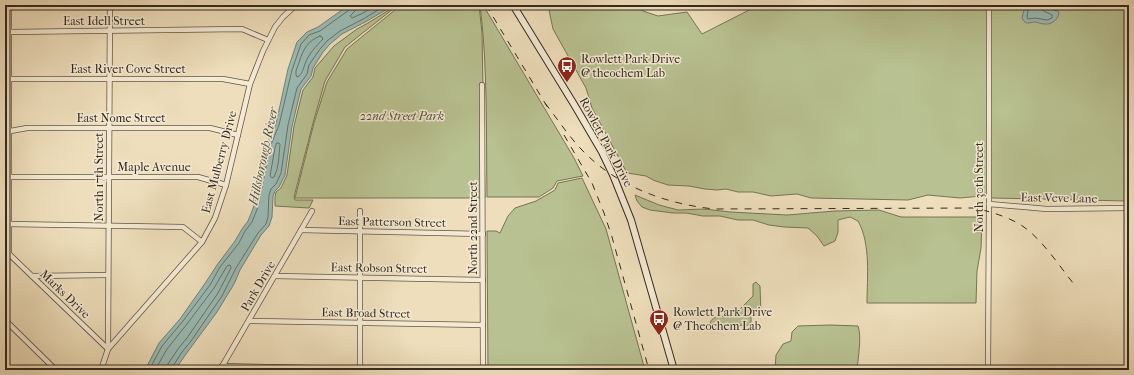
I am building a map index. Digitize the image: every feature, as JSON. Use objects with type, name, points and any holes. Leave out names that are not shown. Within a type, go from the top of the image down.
[{"type":"street","points":[[7,256],[9,177],[7,79],[9,5]]},
{"type":"street","name":"North 17th Street","points":[[108,349],[110,5]]},
{"type":"street","name":"East Mulberry Drive","points":[[101,370],[108,349],[202,242],[215,218],[226,184],[250,84],[263,51],[275,27],[296,5]]},
{"type":"street","name":"Rowlett Park Drive","points":[[513,5],[586,124],[602,152],[616,182],[631,220],[674,370]]},
{"type":"street","name":"North 30th Street","points":[[988,370],[989,5]]},
{"type":"street","name":"East Idell Street","points":[[9,32],[242,29],[268,40]]},
{"type":"street","name":"East River Cove Street","points":[[7,79],[223,79],[250,84]]},
{"type":"street","name":"North 22nd Street","points":[[482,85],[483,370]]},
{"type":"street","name":"East Nome Street","points":[[7,132],[27,128],[210,128],[238,134]]},
{"type":"street","name":"Maple Avenue","points":[[9,177],[198,177],[226,184]]},
{"type":"street","name":"East Veve Lane","points":[[989,204],[1047,209],[1129,208]]},
{"type":"street","name":"Park Drive","points":[[221,368],[312,211]]},
{"type":"street","points":[[360,211],[360,370]]},
{"type":"street","points":[[8,224],[183,227],[202,242]]},
{"type":"street","name":"East Patterson Street","points":[[301,230],[483,234]]},
{"type":"street","name":"Marks Drive","points":[[7,256],[32,276],[108,349]]},
{"type":"street","points":[[32,276],[108,275]]},
{"type":"street","name":"East Robson Street","points":[[275,276],[483,280]]},
{"type":"street","points":[[5,320],[56,370]]},
{"type":"street","name":"East Broad Street","points":[[249,321],[484,325]]},
{"type":"street","points":[[221,368],[416,370]]},
{"type":"green space","points":[[394,5],[398,5],[345,47],[325,81],[294,197],[295,200],[313,200],[309,208],[275,206],[276,192],[281,188],[287,175],[294,126],[303,90],[313,77],[315,68],[334,46],[357,29],[389,10]]},
{"type":"green space","name":"22nd Street Park","points":[[401,5],[479,5],[482,33],[485,198],[295,198],[314,123],[327,82],[347,49]]},
{"type":"green space","points":[[480,5],[483,5],[574,158],[583,176],[557,181],[553,188],[539,197],[487,197],[485,77],[483,29]]},
{"type":"green space","points":[[548,5],[635,5],[643,11],[658,16],[687,12],[702,34],[759,5],[1129,5],[1129,200],[993,198],[982,196],[960,198],[928,195],[908,200],[811,198],[797,194],[771,196],[726,189],[717,190],[668,185],[646,176],[627,173],[592,108],[586,88],[553,29]]},
{"type":"green space","points":[[582,178],[606,229],[645,370],[488,370],[487,231],[496,231],[500,233],[508,216],[515,208],[536,201],[555,190],[558,183]]},
{"type":"green space","points":[[635,195],[659,205],[678,210],[704,209],[787,215],[835,211],[879,210],[901,217],[982,217],[981,248],[977,271],[976,303],[867,303],[867,250],[858,221],[850,217],[838,220],[838,232],[835,241],[824,246],[817,236],[808,228],[769,225],[753,220],[738,220],[720,216],[703,216],[650,210],[642,207],[637,201]]},
{"type":"green space","points":[[756,282],[760,286],[761,315],[751,316],[751,325],[710,326],[712,319],[721,316],[732,317],[753,296],[753,284]]},
{"type":"green space","points":[[798,326],[858,326],[860,342],[857,370],[775,370],[776,355],[783,344],[791,341],[792,332]]},
{"type":"water","points":[[349,5],[391,5],[389,8],[342,34],[323,52],[313,68],[311,76],[301,89],[292,126],[285,175],[273,196],[272,217],[269,226],[261,235],[217,312],[175,370],[145,370],[159,343],[180,319],[248,221],[254,206],[266,146],[276,124],[288,69],[297,42],[307,32],[318,27]]},
{"type":"water","points":[[1022,5],[1043,5],[1049,9],[1058,11],[1059,13],[1056,19],[1050,24],[1036,22],[1026,23],[1022,18],[1024,10]]},
{"type":"railway","points":[[486,5],[548,108]]},
{"type":"railway","points":[[545,103],[576,143],[600,167],[630,185],[663,198],[697,207],[714,209],[975,208],[1004,217],[1028,230],[1049,252],[1073,283]]},
{"type":"railway","points":[[564,135],[592,183],[604,213],[649,370]]},
{"type":"place","name":"Rowlett Park Drive @ theochem Lab","points":[[567,83]]},
{"type":"place","name":"Rowlett Park Drive @ Theochem Lab","points":[[659,336]]},
{"type":"water label","name":"Hillsborough River","points":[[263,156]]}]
